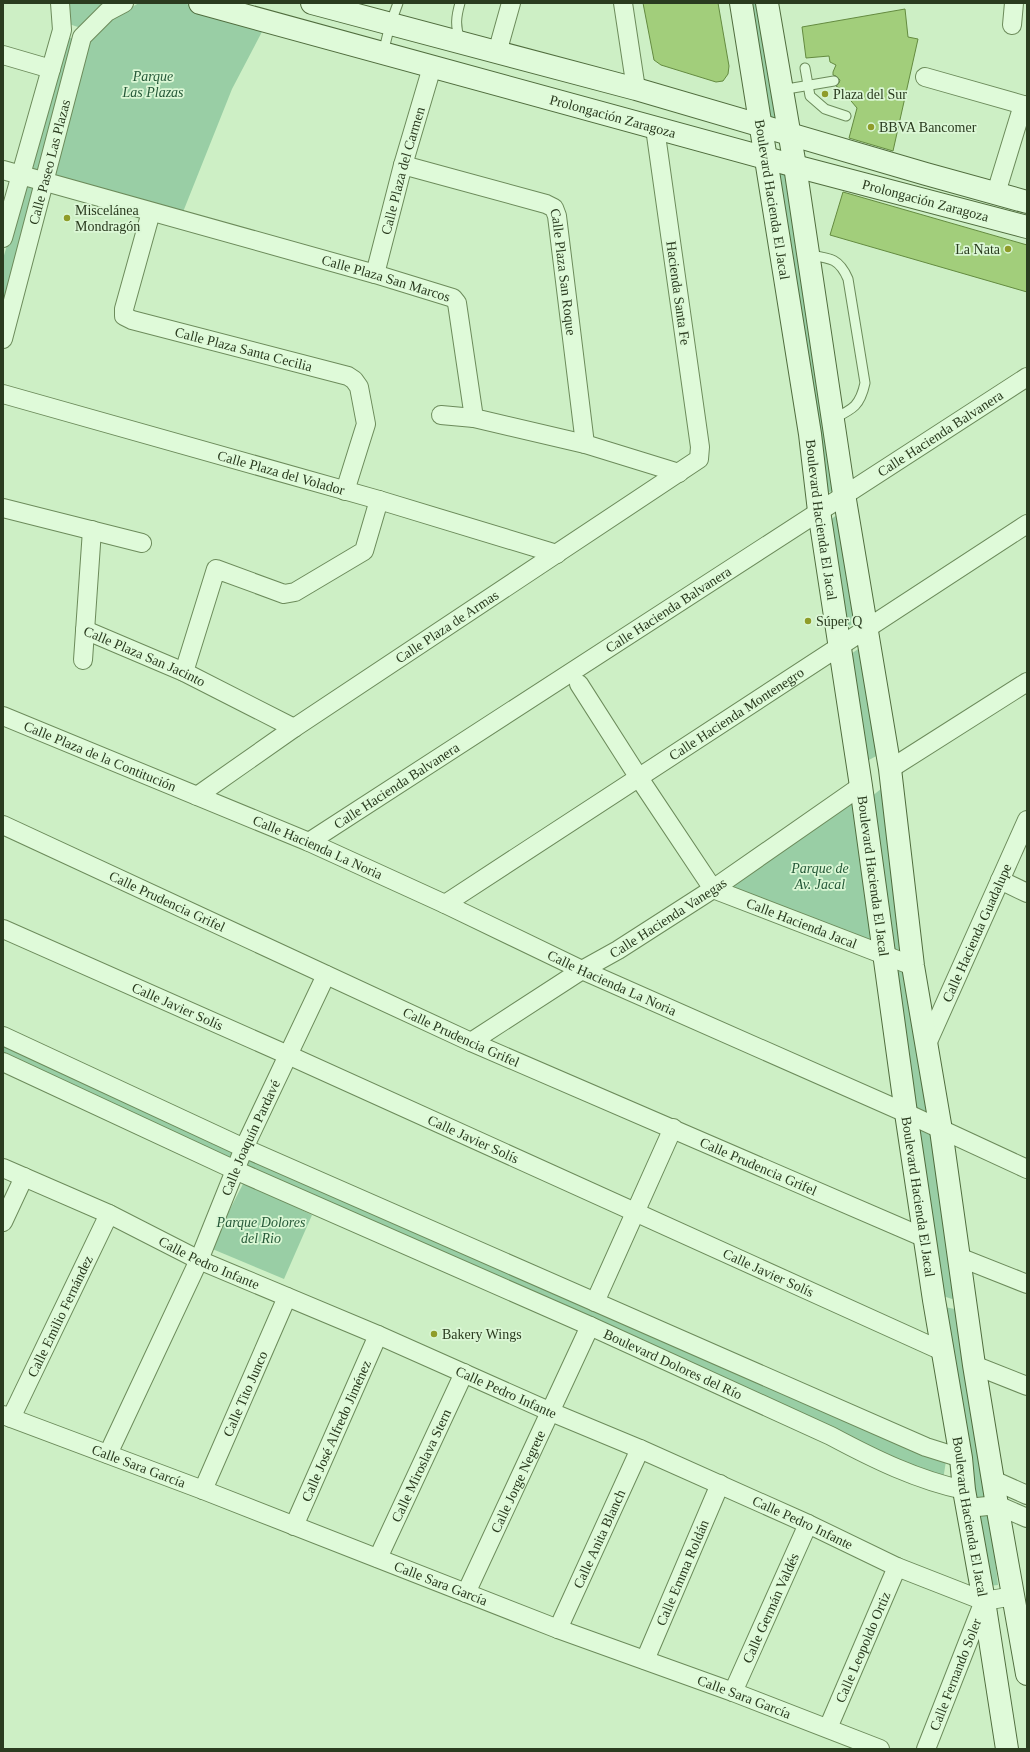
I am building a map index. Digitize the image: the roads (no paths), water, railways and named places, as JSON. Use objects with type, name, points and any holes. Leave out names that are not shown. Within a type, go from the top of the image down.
[{"type":"main road","name":"Prolongación Zaragoza","points":[[200,3],[795,166],[1027,227]]},
{"type":"main road","name":"Prolongación Zaragoza","points":[[312,3],[390,25],[636,89],[1027,202]]},
{"type":"main road","name":"Boulevard Hacienda El Jacal","points":[[742,3],[810,434],[819,511],[861,786],[906,1113],[934,1300],[961,1458],[966,1499],[984,1601],[1007,1749]]},
{"type":"main road","name":"Boulevard Hacienda El Jacal","points":[[767,3],[795,166],[844,494],[890,769],[913,966],[941,1130],[974,1365],[1027,1674]]},
{"type":"main road","points":[[934,1300],[965,1298]]},
{"type":"street","name":"Calle Paseo Las Plazas","points":[[3,238],[62,30],[60,3]]},
{"type":"street","points":[[62,30],[82,37],[107,12],[124,3]]},
{"type":"street","points":[[497,53],[511,3]]},
{"type":"street","points":[[623,3],[636,89]]},
{"type":"street","points":[[1012,25],[1014,3]]},
{"type":"street","name":"Calle Paseo Las Plazas","points":[[3,339],[82,37]]},
{"type":"street","points":[[3,55],[51,69]]},
{"type":"street","name":"Calle Plaza del Carmen","points":[[375,274],[403,165],[432,66]]},
{"type":"street","points":[[925,77],[1021,104],[990,191]]},
{"type":"street","name":"Hacienda Santa Fe","points":[[655,128],[700,447],[699,459]]},
{"type":"street","name":"Calle Plaza San Roque","points":[[403,165],[546,204],[554,208],[557,216],[585,444]]},
{"type":"street","name":"Calle Plaza San Marcos","points":[[3,170],[375,274],[453,298],[457,303],[474,418]]},
{"type":"street","name":"Calle Plaza Santa Cecilia","points":[[152,212],[124,308],[124,316],[132,320],[348,376],[354,380],[359,387],[366,424],[345,491]]},
{"type":"street","name":"Calle Hacienda Balvanera","points":[[309,842],[844,494],[1027,377]]},
{"type":"street","name":"Calle Plaza del Volador","points":[[3,394],[379,500],[557,554]]},
{"type":"street","points":[[442,415],[474,418],[585,444],[679,473]]},
{"type":"street","name":"Calle Plaza de Armas","points":[[197,796],[294,728],[699,459]]},
{"type":"street","points":[[184,672],[216,569],[284,594],[295,592],[364,550],[379,500]]},
{"type":"street","points":[[3,508],[142,543]]},
{"type":"street","name":"Calle Hacienda Montenegro","points":[[445,904],[867,627],[1027,524]]},
{"type":"street","name":"Calle Plaza San Jacinto","points":[[92,530],[85,630],[184,672],[294,728]]},
{"type":"street","points":[[83,660],[85,630]]},
{"type":"street","points":[[890,769],[1027,682]]},
{"type":"street","points":[[579,684],[639,778],[713,889]]},
{"type":"street","name":"Calle Plaza de la Contitución","points":[[3,716],[197,796]]},
{"type":"street","name":"Calle Hacienda Vanegas","points":[[471,1042],[582,970],[618,950],[713,889],[861,786]]},
{"type":"street","name":"Calle Hacienda La Noria","points":[[197,796],[309,842],[445,904],[582,970],[906,1113],[941,1130],[1025,1164]]},
{"type":"street","name":"Calle Hacienda Guadalupe","points":[[926,1046],[1027,820]]},
{"type":"street","name":"Calle Prudencia Grifel","points":[[3,826],[471,1042],[925,1238]]},
{"type":"street","points":[[1000,880],[1027,893]]},
{"type":"street","name":"Calle Hacienda Jacal","points":[[713,889],[913,966]]},
{"type":"street","name":"Calle Javier Solís","points":[[3,929],[288,1055],[942,1351]]},
{"type":"street","name":"Calle Joaquín Pardavé","points":[[108,1454],[199,1260],[244,1148],[326,975]]},
{"type":"street","name":"Boulevard Dolores del Río","points":[[3,1036],[244,1148],[926,1446],[961,1458]]},
{"type":"street","name":"Boulevard Dolores del Río","points":[[3,1062],[235,1170],[590,1326],[831,1436],[866,1455],[942,1485],[966,1499],[997,1506]]},
{"type":"street","points":[[89,1102],[100,1081]]},
{"type":"street","points":[[596,1302],[673,1128]]},
{"type":"street","name":"Calle Pedro Infante","points":[[3,1168],[109,1214],[199,1260],[378,1335],[551,1412],[720,1484],[898,1567],[984,1601]]},
{"type":"street","points":[[3,1222],[24,1177]]},
{"type":"street","points":[[324,1209],[334,1187]]},
{"type":"street","name":"Calle Emilio Fernández","points":[[7,1417],[109,1214]]},
{"type":"street","points":[[959,1256],[1027,1284]]},
{"type":"street","points":[[515,1294],[526,1271]]},
{"type":"street","name":"Calle Tito Junco","points":[[203,1490],[287,1298]]},
{"type":"street","name":"Calle Jorge Negrete","points":[[466,1594],[590,1326]]},
{"type":"street","name":"Calle José Alfredo Jiménez","points":[[294,1526],[378,1335]]},
{"type":"street","points":[[974,1365],[1027,1386]]},
{"type":"street","name":"Calle Miroslava Stern","points":[[378,1558],[464,1373]]},
{"type":"street","points":[[831,1436],[841,1409]]},
{"type":"street","name":"Calle Sara García","points":[[7,1417],[203,1490],[558,1629],[733,1692],[880,1749]]},
{"type":"street","name":"Calle Anita Blanch","points":[[558,1629],[640,1449]]},
{"type":"street","points":[[993,1480],[1027,1495]]},
{"type":"street","name":"Calle Emma Roldán","points":[[645,1660],[720,1484]]},
{"type":"street","points":[[997,1506],[1027,1518]]},
{"type":"street","name":"Calle Germán Valdés","points":[[733,1692],[808,1524]]},
{"type":"street","name":"Calle Leopoldo Ortiz","points":[[828,1728],[898,1567]]},
{"type":"street","points":[[984,1601],[1014,1596]]},
{"type":"street","name":"Calle Fernando Soler","points":[[926,1749],[984,1601]]},
{"type":"lane","points":[[382,53],[398,3]]},
{"type":"lane","points":[[460,3],[456,18],[456,29],[462,44]]},
{"type":"lane","points":[[805,68],[810,96],[825,109],[846,116]]},
{"type":"lane","points":[[781,90],[834,81]]},
{"type":"lane","points":[[808,255],[835,260],[843,267],[848,279],[866,383],[862,397],[855,408],[833,419]]},
{"type":"place","name":"Plaza del Sur","points":[[825,94]]},
{"type":"place","name":"BBVA Bancomer","points":[[871,127]]},
{"type":"place","name":"Miscelánea Mondragón","points":[[67,218]]},
{"type":"place","name":"La Nata","points":[[1008,249]]},
{"type":"place","name":"Súper Q","points":[[808,621]]},
{"type":"place","name":"Bakery Wings","points":[[434,1334]]},
{"type":"park label","name":"Parque Las Plazas","points":[[153,84]]},
{"type":"park label","name":"Parque de Av. Jacal","points":[[820,876]]},
{"type":"park label","name":"Parque Dolores del Rio","points":[[261,1230]]}]
